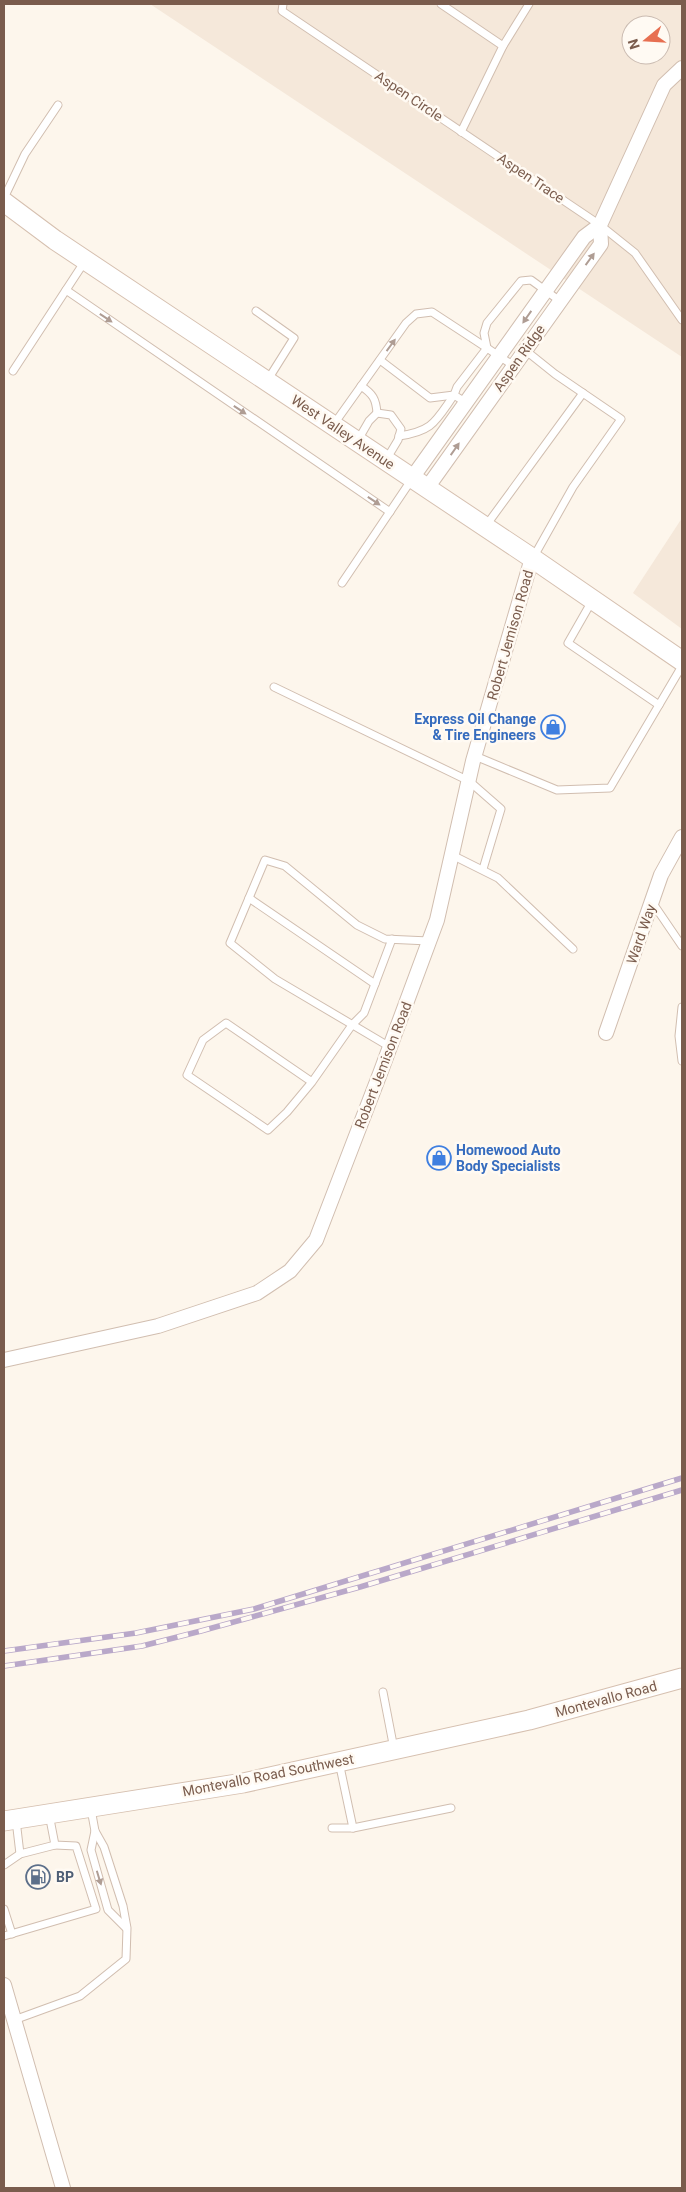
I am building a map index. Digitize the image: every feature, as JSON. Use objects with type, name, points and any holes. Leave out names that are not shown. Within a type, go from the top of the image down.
[{"type":"street","name":"Aspen Ridge","points":[[419,483],[514,366],[601,244],[600,225],[664,85],[682,68]]},
{"type":"street","name":"West Valley Avenue","points":[[4,202],[85,261],[386,460],[682,661]]},
{"type":"street","name":"Aspen Ridge","points":[[419,483],[459,399],[499,356],[584,237],[600,225]]},
{"type":"street","points":[[564,265],[578,276]]},
{"type":"street","points":[[511,339],[526,350]]},
{"type":"street","name":"Robert Jemison Road","points":[[4,1360],[158,1326],[257,1293],[290,1271],[316,1240],[437,920],[468,781],[532,558]]},
{"type":"street","name":"Ward Way","points":[[606,1033],[661,875],[682,837]]},
{"type":"street","name":"Montevallo Road","points":[[529,1720],[677,1682]]},
{"type":"street","name":"Montevallo Road Southwest","points":[[10,1820],[243,1783],[529,1720]]},
{"type":"street","points":[[4,1985],[63,2188]]},
{"type":"lane","name":"Aspen Circle","points":[[283,4],[282,11],[462,132]]},
{"type":"lane","points":[[442,4],[503,46]]},
{"type":"lane","points":[[462,132],[503,46],[529,4]]},
{"type":"lane","points":[[4,198],[25,154],[58,105]]},
{"type":"lane","name":"Aspen Trace","points":[[462,132],[600,225],[635,253],[682,320]]},
{"type":"lane","points":[[14,371],[85,261]]},
{"type":"lane","points":[[459,399],[457,387],[487,348],[484,333],[486,323],[521,281],[531,280],[560,301]]},
{"type":"lane","points":[[66,290],[390,512]]},
{"type":"lane","points":[[256,311],[294,338],[267,381]]},
{"type":"lane","points":[[334,426],[406,323],[416,314],[432,312],[514,366]]},
{"type":"lane","points":[[526,350],[555,374],[621,419],[573,487],[532,558]]},
{"type":"lane","points":[[380,360],[430,398],[459,399]]},
{"type":"lane","points":[[361,386],[373,394],[377,413]]},
{"type":"lane","points":[[485,527],[583,393]]},
{"type":"lane","points":[[399,436],[417,434],[431,427],[459,399]]},
{"type":"lane","points":[[377,413],[391,416],[401,430],[386,460]]},
{"type":"lane","points":[[357,442],[369,421],[377,413]]},
{"type":"lane","points":[[342,582],[390,512],[419,483]]},
{"type":"lane","points":[[593,600],[568,643],[659,705]]},
{"type":"lane","points":[[475,756],[557,790],[610,788],[682,666]]},
{"type":"lane","points":[[274,687],[468,781],[501,810],[483,869]]},
{"type":"lane","points":[[452,856],[483,869],[498,878],[573,949]]},
{"type":"lane","points":[[390,1047],[275,979],[230,943],[265,860],[285,866],[358,925],[385,939],[429,941]]},
{"type":"lane","points":[[249,898],[375,984]]},
{"type":"lane","points":[[652,901],[682,946]]},
{"type":"lane","points":[[312,1082],[226,1023],[203,1040],[187,1075],[268,1130],[287,1112],[312,1082],[352,1025],[364,1013],[392,939]]},
{"type":"lane","points":[[682,1007],[679,1036],[682,1061]]},
{"type":"lane","points":[[384,1692],[394,1750]]},
{"type":"lane","points":[[338,1762],[353,1828]]},
{"type":"lane","points":[[90,1807],[94,1831],[90,1850],[108,1910],[126,1928]]},
{"type":"lane","points":[[332,1828],[353,1828],[451,1808]]},
{"type":"lane","points":[[49,1814],[55,1845]]},
{"type":"lane","points":[[10,1820],[20,1854]]},
{"type":"lane","points":[[14,2020],[80,1996],[126,1958],[126,1928],[123,1906],[104,1846],[94,1831]]},
{"type":"lane","points":[[4,1865],[20,1854],[55,1845],[76,1846],[96,1909],[4,1936]]},
{"type":"lane","points":[[4,1909],[12,1934]]},
{"type":"shaded area","points":[[150,4],[682,4],[682,357]]},
{"type":"shaded area","points":[[682,518],[682,629],[633,593]]},
{"type":"railway","points":[[4,1651],[136,1633],[254,1609],[682,1478]]},
{"type":"railway","points":[[4,1666],[142,1646],[201,1631],[360,1587],[682,1490]]},
{"type":"place","name":"Express Oil Change & Tire Engineers","points":[[553,727]]},
{"type":"place","name":"Homewood Auto Body Specialists","points":[[439,1158]]},
{"type":"place","name":"BP","points":[[38,1877]]}]
